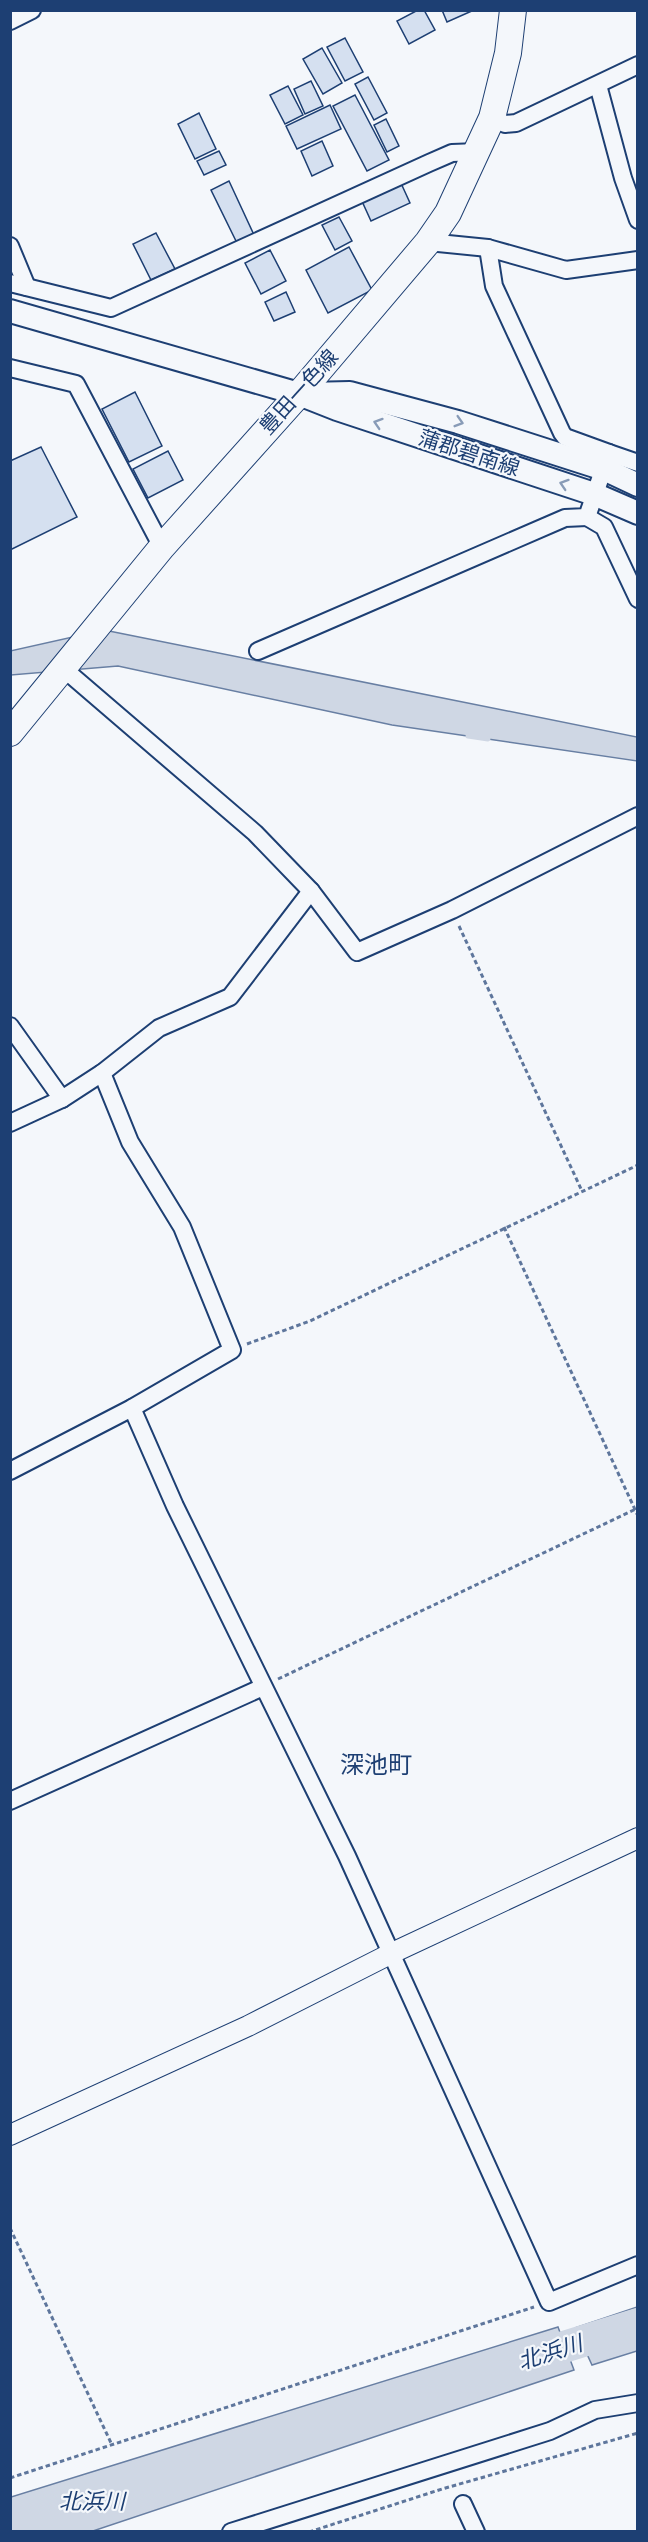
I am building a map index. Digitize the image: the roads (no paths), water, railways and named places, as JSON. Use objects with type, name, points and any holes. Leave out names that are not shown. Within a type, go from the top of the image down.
[{"type":"main road","name":"豊田一色線","points":[[10,733],[162,547],[254,442],[300,394],[428,242],[448,213],[492,118],[508,53],[513,10]]},
{"type":"main road","name":"蒲郡碧南線","points":[[11,311],[300,394],[337,410],[594,494],[638,513]]},
{"type":"main road","name":"蒲郡碧南線","points":[[300,394],[350,393],[606,461],[638,485]]},
{"type":"street","points":[[10,21],[32,10]]},
{"type":"street","points":[[492,118],[505,124],[516,123],[638,65]]},
{"type":"street","points":[[598,85],[623,178],[638,220]]},
{"type":"street","points":[[10,246],[19,285],[111,308],[452,153],[478,152]]},
{"type":"street","points":[[428,242],[488,248],[566,270],[638,260]]},
{"type":"street","points":[[488,248],[494,286],[562,433],[606,461],[638,463]]},
{"type":"street","points":[[10,368],[76,384],[162,547]]},
{"type":"street","points":[[587,517],[606,461]]},
{"type":"street","points":[[258,651],[565,518],[587,517],[604,527],[638,598]]},
{"type":"street","points":[[64,669],[255,833],[311,891],[357,952],[452,910],[638,816]]},
{"type":"street","points":[[10,1123],[62,1100],[102,1073],[159,1028],[230,997],[311,891]]},
{"type":"street","points":[[10,1026],[62,1100]]},
{"type":"street","points":[[10,1472],[132,1408],[232,1350],[182,1227],[130,1142],[102,1073]]},
{"type":"street","points":[[132,1408],[175,1506],[347,1856],[549,2302],[638,2265]]},
{"type":"street","points":[[10,1801],[263,1687]]},
{"type":"street","points":[[10,2135],[248,2026],[390,1954],[638,1838]]},
{"type":"street","points":[[231,2532],[550,2432],[594,2410],[638,2403]]},
{"type":"street","points":[[463,2504],[476,2532]]},
{"type":"water","points":[[104,630],[637,737],[637,761],[392,725],[118,666],[11,675],[10,651]]},
{"type":"water","name":"北浜川","points":[[637,2307],[637,2351],[592,2365],[575,2328]]},
{"type":"water","name":"北浜川","points":[[558,2327],[574,2370],[93,2531],[11,2531],[11,2497]]},
{"type":"waterway","points":[[468,736],[488,739]]},
{"type":"waterway","name":"北浜川","points":[[525,2359],[638,2324]]},
{"type":"district","name":"深池町","points":[[376,1765]]}]
